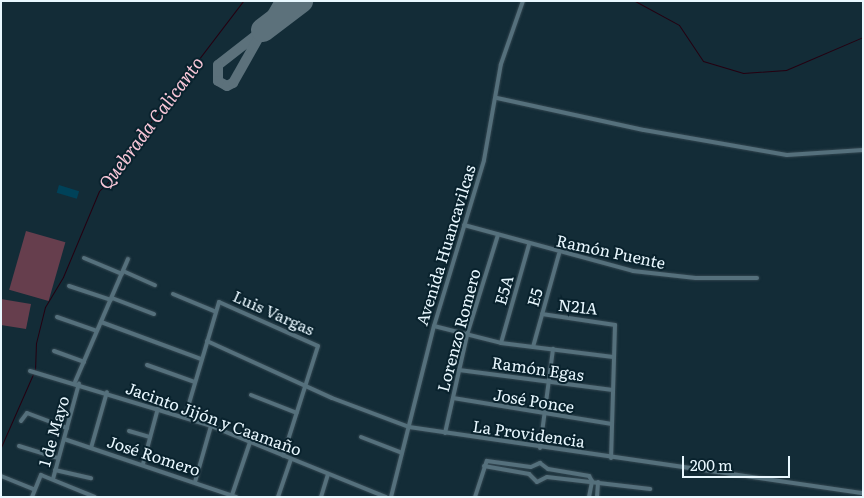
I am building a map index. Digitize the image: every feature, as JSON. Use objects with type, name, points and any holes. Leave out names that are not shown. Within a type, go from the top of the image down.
[{"type":"street","name":"Avenida Huancavilcas","points":[[391,497],[434,326],[484,160],[507,42],[523,1]]},
{"type":"street","points":[[496,98],[644,130],[787,155],[863,150]]},
{"type":"street","name":"Ramón Puente","points":[[464,225],[559,254],[666,276],[757,278]]},
{"type":"street","name":"Lorenzo Romero","points":[[445,433],[467,335],[498,235]]},
{"type":"street","name":"E5A","points":[[501,343],[529,245]]},
{"type":"street","name":"E5","points":[[532,346],[559,254]]},
{"type":"street","points":[[84,258],[154,285]]},
{"type":"street","name":"1 de Mayo","points":[[34,489],[38,475],[52,479],[67,428],[77,382],[128,259]]},
{"type":"street","points":[[69,286],[154,314]]},
{"type":"street","points":[[173,294],[214,311],[185,418]]},
{"type":"street","name":"Luis Vargas","points":[[214,311],[219,302],[318,345],[305,385]]},
{"type":"street","name":"N21A","points":[[542,314],[612,322],[613,357]]},
{"type":"street","points":[[57,317],[97,331]]},
{"type":"street","points":[[101,322],[201,359]]},
{"type":"street","points":[[434,326],[501,343],[613,357],[611,458]]},
{"type":"street","name":"La Providencia","points":[[206,342],[409,427],[540,448],[863,493]]},
{"type":"street","points":[[540,448],[553,349]]},
{"type":"street","points":[[54,350],[84,362]]},
{"type":"street","points":[[147,365],[195,382]]},
{"type":"street","name":"Ramón Egas","points":[[460,370],[612,390]]},
{"type":"street","name":"Jacinto Jijón y Caamaño","points":[[32,371],[77,382],[211,426],[386,497]]},
{"type":"street","points":[[283,456],[305,385]]},
{"type":"street","points":[[91,448],[107,392]]},
{"type":"street","points":[[251,395],[297,413]]},
{"type":"street","name":"José Ponce","points":[[453,398],[612,424]]},
{"type":"street","points":[[143,464],[158,408]]},
{"type":"street","points":[[21,421],[27,413],[67,428]]},
{"type":"street","points":[[195,482],[211,426]]},
{"type":"street","points":[[129,430],[150,437]]},
{"type":"street","points":[[361,437],[402,453]]},
{"type":"street","name":"José Romero","points":[[64,439],[234,496]]},
{"type":"street","points":[[234,496],[250,442]]},
{"type":"street","points":[[19,446],[58,458]]},
{"type":"street","points":[[278,497],[291,459]]},
{"type":"street","points":[[475,497],[484,466],[492,461],[531,467],[540,463],[548,469],[589,476],[592,481],[589,497]]},
{"type":"street","points":[[484,466],[529,474],[537,482],[547,477],[650,489]]},
{"type":"street","points":[[529,474],[531,467]]},
{"type":"street","points":[[547,477],[548,469]]},
{"type":"street","points":[[55,470],[92,478]]},
{"type":"street","points":[[320,497],[328,474]]},
{"type":"street","points":[[1,476],[34,489],[32,497]]},
{"type":"street","points":[[52,479],[96,497]]},
{"type":"street","points":[[597,497],[598,482]]},
{"type":"shaded area","points":[[26,231],[65,242],[49,301],[9,290]]},
{"type":"shaded area","points":[[1,299],[31,304],[26,329],[1,325]]},
{"type":"building","points":[[59,185],[79,191],[77,199],[57,193]]},
{"type":"waterway","name":"Quebrada Calicanto","points":[[35,371],[36,343],[45,307],[63,277],[99,191],[120,170],[144,131],[243,1]]},
{"type":"waterway","name":"Quebrada Calicanto","points":[[635,1],[679,25],[703,61],[743,73],[786,70],[863,37]]},
{"type":"waterway","name":"Quebrada Calicanto","points":[[1,447],[33,374]]},
{"type":"taxiway","points":[[263,30],[218,65],[218,81],[227,86],[233,83],[280,1]]},
{"type":"runway","points":[[263,30],[301,1]]}]
